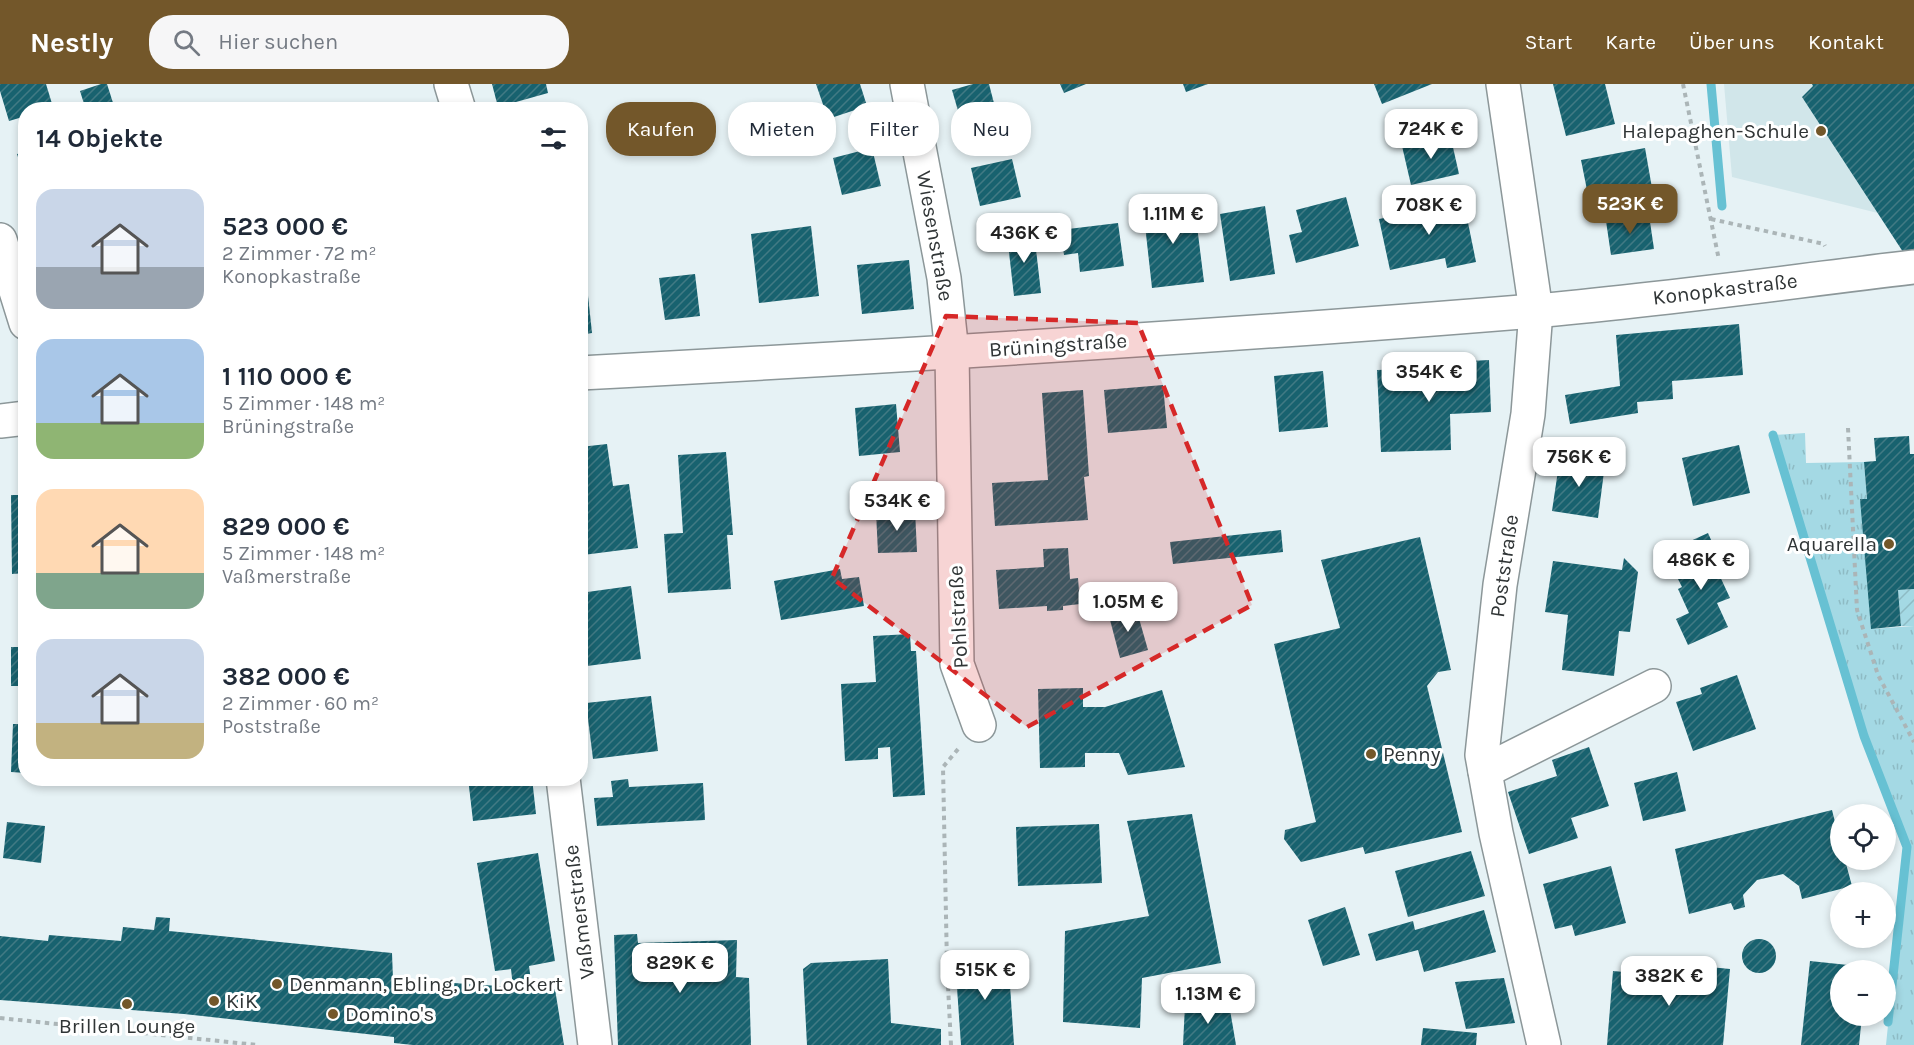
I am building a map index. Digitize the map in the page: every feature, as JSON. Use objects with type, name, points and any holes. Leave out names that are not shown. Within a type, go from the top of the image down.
[{"type":"street","points":[[451,84],[457,102]]},
{"type":"street","name":"Wiesenstraße","points":[[907,84],[944,278],[952,353]]},
{"type":"street","name":"Poststraße","points":[[1503,84],[1536,310],[1528,414],[1500,585],[1482,755],[1496,833],[1544,1045]]},
{"type":"street","points":[[0,240],[18,297]]},
{"type":"street","name":"Konopkastraße","points":[[1536,310],[1914,267]]},
{"type":"street","name":"Brüningstraße","points":[[588,373],[952,353],[1536,310]]},
{"type":"street","name":"Pohlstraße","points":[[952,353],[957,664],[979,724]]},
{"type":"street","points":[[0,421],[18,419]]},
{"type":"street","points":[[1485,771],[1654,686]]},
{"type":"street","name":"Vaßmerstraße","points":[[564,786],[595,1045]]},
{"type":"path","points":[[1683,84],[1725,290]]},
{"type":"path","points":[[1711,219],[1824,244],[1835,276]]},
{"type":"path","points":[[1848,428],[1857,610],[1878,675],[1914,742]]},
{"type":"path","points":[[951,1045],[946,966],[943,767],[979,724]]},
{"type":"path","points":[[0,1018],[257,1045]]},
{"type":"highlighted area","points":[[946,316],[1138,323],[1252,605],[1027,727],[832,578]]},
{"type":"shaded area","name":"Halepaghen-Schule","points":[[1724,84],[1914,84],[1914,222],[1732,177]]},
{"type":"green space","points":[[1805,433],[1806,463],[1864,462],[1867,499],[1861,499],[1872,629],[1914,626],[1914,1045],[1886,1045],[1888,1026],[1896,1026],[1895,960],[1906,847],[1896,820],[1896,804],[1890,804],[1864,735],[1773,435]]},
{"type":"green space","points":[[1914,589],[1914,626],[1901,626],[1898,590]]},
{"type":"building","points":[[0,84],[46,84],[51,102],[18,102],[18,118],[9,121]]},
{"type":"building","points":[[107,84],[113,102],[83,102],[80,91]]},
{"type":"building","points":[[492,84],[546,84],[548,93],[516,102],[497,102]]},
{"type":"building","points":[[816,84],[860,84],[866,102],[848,102],[848,112],[836,116],[836,102],[822,102]]},
{"type":"building","points":[[973,84],[989,84],[994,102],[955,102],[952,90]]},
{"type":"building","points":[[1060,84],[1086,84],[1064,93]]},
{"type":"building","points":[[1183,84],[1208,84],[1186,92]]},
{"type":"building","points":[[1374,84],[1432,84],[1382,104]]},
{"type":"building","points":[[1553,84],[1605,84],[1615,124],[1566,136]]},
{"type":"building","points":[[1812,84],[1914,84],[1914,249],[1905,255],[1802,97],[1813,86]]},
{"type":"building","points":[[1450,134],[1459,174],[1411,185],[1402,146]]},
{"type":"building","points":[[1645,148],[1652,188],[1589,200],[1581,160]]},
{"type":"building","points":[[848,154],[848,156],[874,156],[881,186],[842,195],[833,158]]},
{"type":"building","points":[[1012,159],[1021,197],[980,206],[971,168]]},
{"type":"building","points":[[1346,197],[1359,246],[1296,263],[1289,235],[1302,232],[1296,210]]},
{"type":"building","points":[[1463,198],[1476,262],[1447,268],[1445,258],[1390,270],[1379,219],[1434,208],[1433,204]]},
{"type":"building","points":[[1194,202],[1204,282],[1152,288],[1143,207]]},
{"type":"building","points":[[1265,206],[1275,274],[1230,281],[1220,214]]},
{"type":"building","points":[[1649,215],[1654,249],[1611,255],[1606,221]]},
{"type":"building","points":[[1118,223],[1124,266],[1080,272],[1078,253],[1064,255],[1060,230]]},
{"type":"building","points":[[811,226],[819,296],[759,303],[751,234]]},
{"type":"building","points":[[1034,232],[1041,293],[1014,296],[1007,235]]},
{"type":"building","points":[[909,260],[914,309],[862,314],[857,265]]},
{"type":"building","points":[[695,274],[700,316],[665,320],[659,278]]},
{"type":"building","points":[[588,296],[592,333],[588,334]]},
{"type":"building","points":[[1739,324],[1743,375],[1672,381],[1673,399],[1637,402],[1638,413],[1570,424],[1565,395],[1620,386],[1616,335]]},
{"type":"building","points":[[1489,360],[1491,412],[1450,414],[1451,450],[1381,452],[1377,370],[1432,368],[1432,363]]},
{"type":"building","points":[[1323,371],[1328,427],[1279,432],[1274,376]]},
{"type":"building","points":[[1163,385],[1167,428],[1108,433],[1104,390]]},
{"type":"building","points":[[1083,390],[1089,476],[1084,477],[1088,520],[995,526],[992,483],[1048,480],[1042,393]]},
{"type":"building","points":[[896,404],[900,452],[859,456],[855,408]]},
{"type":"building","name":"Aquarella","points":[[1909,436],[1910,454],[1914,454],[1914,589],[1898,590],[1901,626],[1871,629],[1860,499],[1867,499],[1864,462],[1876,461],[1874,438]]},
{"type":"building","points":[[607,444],[613,486],[629,484],[638,548],[588,554],[588,446]]},
{"type":"building","points":[[1739,445],[1750,493],[1693,506],[1682,458]]},
{"type":"building","points":[[726,452],[733,535],[727,535],[731,589],[668,593],[664,534],[683,533],[678,455]]},
{"type":"building","points":[[1560,457],[1605,464],[1598,518],[1552,511]]},
{"type":"building","points":[[11,495],[18,495],[18,574],[12,574]]},
{"type":"building","points":[[915,510],[917,552],[878,553],[876,512]]},
{"type":"building","points":[[1281,530],[1283,552],[1173,564],[1170,542]]},
{"type":"building","points":[[1708,533],[1723,567],[1717,570],[1730,598],[1717,603],[1728,627],[1688,645],[1676,619],[1689,613],[1678,589],[1682,587],[1673,569],[1692,561],[1684,544]]},
{"type":"building","name":"Penny","points":[[1420,537],[1451,670],[1438,672],[1427,686],[1462,832],[1365,854],[1363,847],[1301,862],[1284,839],[1285,830],[1316,822],[1274,644],[1340,628],[1321,560]]},
{"type":"building","points":[[1068,548],[1070,579],[1078,578],[1080,604],[1063,606],[1063,610],[1047,611],[1047,606],[999,609],[996,570],[1044,567],[1043,549]]},
{"type":"building","points":[[1624,558],[1638,572],[1630,632],[1619,631],[1614,676],[1562,670],[1568,615],[1545,612],[1553,561],[1622,570]]},
{"type":"building","points":[[840,569],[842,579],[859,577],[864,606],[781,620],[774,581]]},
{"type":"building","points":[[631,586],[641,659],[588,666],[588,592]]},
{"type":"building","points":[[1136,608],[1148,650],[1120,658],[1109,616]]},
{"type":"building","points":[[910,634],[911,651],[916,651],[925,795],[893,797],[890,747],[878,748],[878,759],[845,761],[841,684],[876,682],[873,636]]},
{"type":"building","points":[[11,647],[18,647],[18,686],[11,686]]},
{"type":"building","points":[[1737,675],[1756,729],[1693,751],[1676,702],[1702,694],[1700,688]]},
{"type":"building","points":[[1083,688],[1083,707],[1105,707],[1162,690],[1185,767],[1128,775],[1119,753],[1085,753],[1085,767],[1040,768],[1038,689]]},
{"type":"building","points":[[651,696],[658,751],[593,759],[588,703]]},
{"type":"building","points":[[13,724],[18,724],[18,772],[11,772]]},
{"type":"building","points":[[1589,747],[1609,806],[1571,818],[1578,838],[1529,854],[1508,792],[1557,776],[1552,760]]},
{"type":"building","points":[[1677,772],[1686,811],[1643,821],[1634,783]]},
{"type":"building","points":[[628,779],[629,787],[703,783],[705,820],[597,826],[594,798],[613,797],[611,781]]},
{"type":"building","points":[[469,786],[533,786],[536,814],[473,821]]},
{"type":"building","points":[[1830,810],[1830,870],[1848,870],[1851,882],[1830,882],[1830,892],[1802,899],[1799,886],[1783,874],[1757,880],[1743,895],[1745,907],[1734,910],[1731,903],[1689,914],[1675,849]]},
{"type":"building","points":[[1192,814],[1221,963],[1142,978],[1140,1028],[1063,1022],[1065,931],[1149,916],[1127,821]]},
{"type":"building","points":[[7,822],[45,826],[41,863],[3,858]]},
{"type":"building","points":[[1099,824],[1102,883],[1018,886],[1016,827]]},
{"type":"building","points":[[1471,851],[1485,896],[1408,917],[1395,871]]},
{"type":"building","points":[[538,853],[555,961],[529,966],[532,988],[555,989],[564,1045],[413,1045],[394,1043],[394,1037],[184,1014],[0,1000],[0,936],[48,941],[49,935],[121,941],[123,927],[154,930],[156,917],[170,918],[169,931],[392,953],[393,979],[513,987],[511,969],[495,971],[477,863]]},
{"type":"building","points":[[1611,866],[1626,923],[1575,936],[1572,925],[1555,929],[1543,884]]},
{"type":"building","points":[[1345,907],[1360,955],[1323,966],[1308,920]]},
{"type":"building","points":[[1484,910],[1496,952],[1424,972],[1418,950],[1376,961],[1368,934],[1413,921],[1415,930]]},
{"type":"building","points":[[637,934],[638,943],[737,940],[736,977],[749,978],[751,1045],[618,1045],[614,935]]},
{"type":"building","points":[[1759,939],[1771,944],[1776,956],[1771,968],[1759,973],[1747,968],[1742,956],[1747,944]]},
{"type":"building","points":[[1008,955],[1014,1045],[961,1045],[955,959]]},
{"type":"building","points":[[888,959],[891,1023],[941,1029],[941,1045],[807,1045],[803,969],[811,963]]},
{"type":"building","points":[[1810,961],[1830,963],[1830,1026],[1861,1026],[1859,1045],[1801,1045]]},
{"type":"building","points":[[1670,963],[1730,969],[1723,1045],[1607,1045],[1613,971],[1669,976]]},
{"type":"building","points":[[1504,978],[1515,1023],[1466,1029],[1455,982]]},
{"type":"building","points":[[1229,1004],[1236,1045],[1183,1045],[1185,1005]]},
{"type":"building","points":[[1423,1028],[1477,1033],[1476,1045],[1421,1045]]},
{"type":"waterway","points":[[1711,84],[1722,206]]},
{"type":"waterway","points":[[1773,435],[1864,736],[1907,847],[1895,960]]},
{"type":"place","name":"Halepaghen-Schule","points":[[1821,131]]},
{"type":"place","name":"Aquarella","points":[[1889,544]]},
{"type":"place","name":"Penny","points":[[1371,754]]},
{"type":"place","name":"Denmann, Ebling, Dr. Lockert","points":[[277,984]]},
{"type":"place","name":"KiK","points":[[214,1001]]},
{"type":"place","name":"Brillen Lounge","points":[[127,1004]]},
{"type":"place","name":"Domino's","points":[[333,1014]]}]
